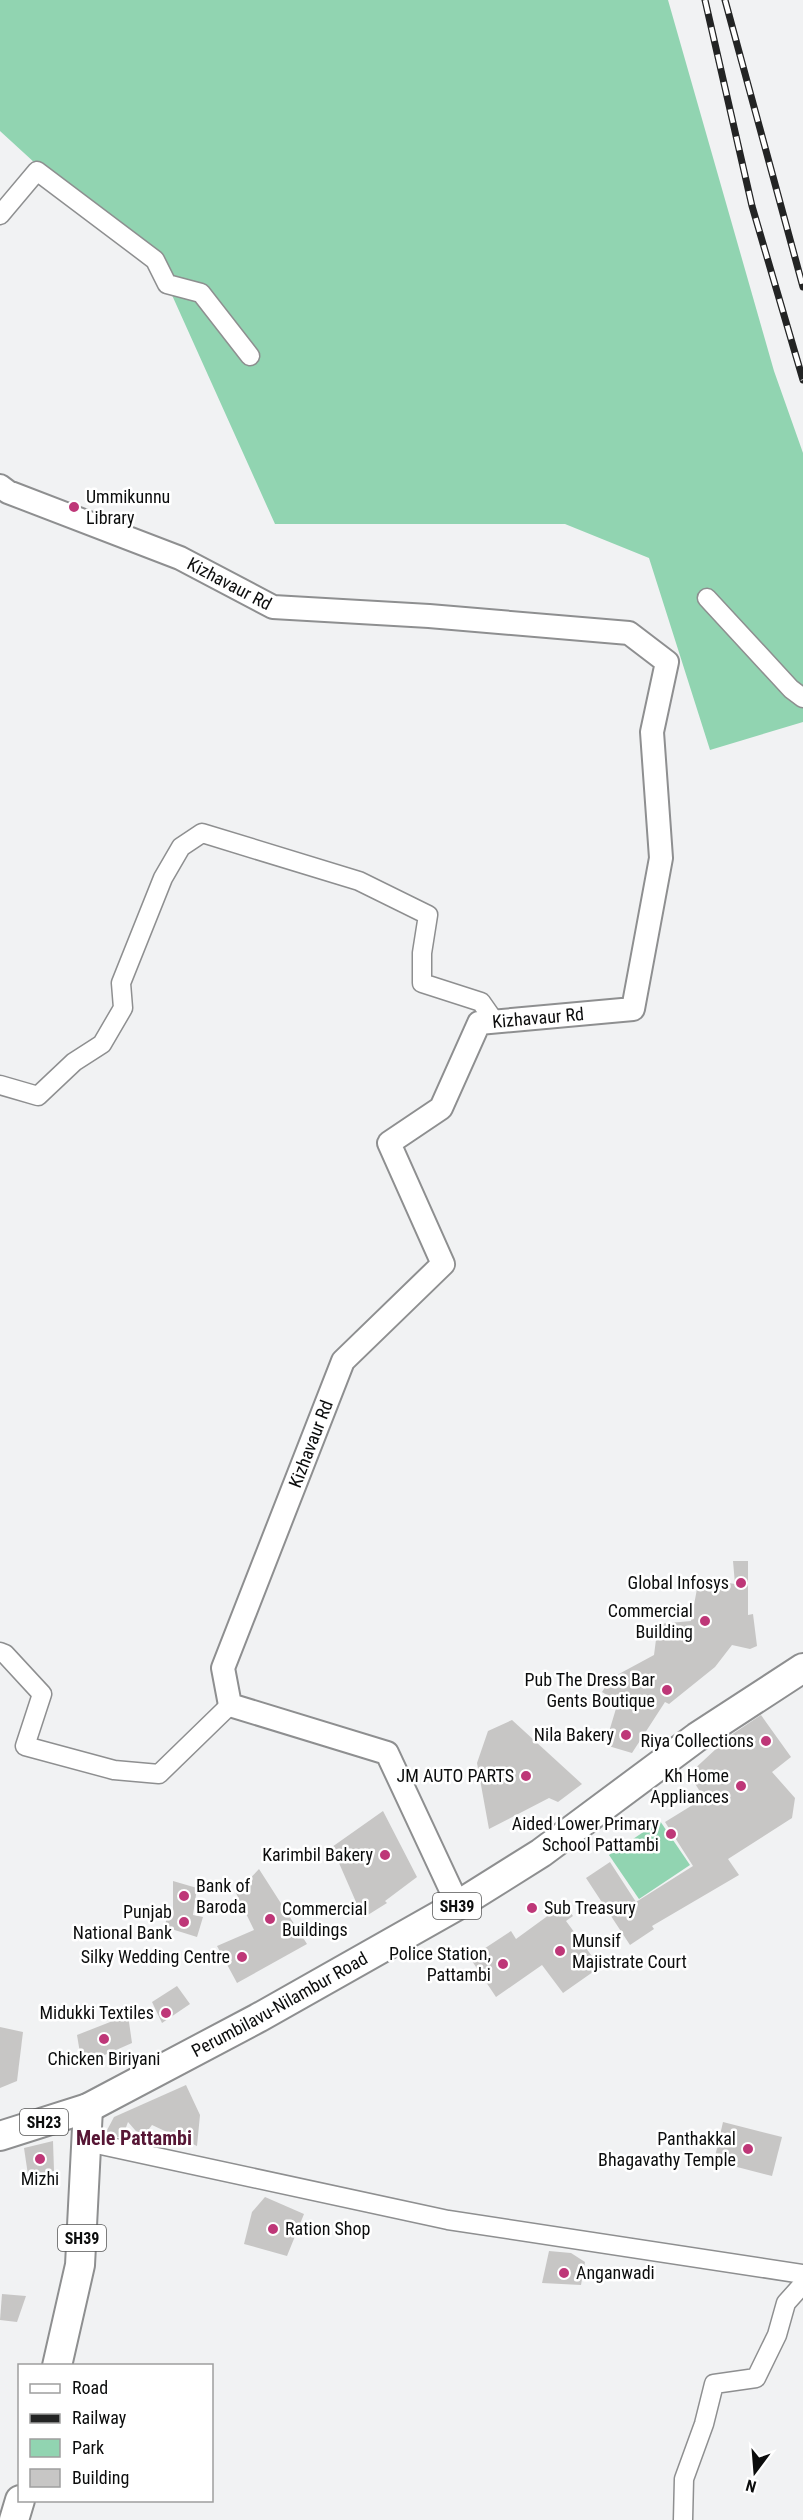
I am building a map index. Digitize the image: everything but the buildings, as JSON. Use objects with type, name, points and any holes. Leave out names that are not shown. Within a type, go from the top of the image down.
[{"type":"main road","name":"Perumbilavu-Nilambur Road","points":[[88,2108],[258,2018],[458,1905],[541,1853],[697,1737],[803,1668]]},
{"type":"main road","name":"SH23","points":[[0,2136],[88,2108]]},
{"type":"main road","name":"SH39","points":[[57,2364],[80,2265],[88,2108]]},
{"type":"main road","points":[[14,2520],[19,2502]]},
{"type":"street","points":[[0,215],[37,171],[155,260],[166,284],[201,293],[250,356]]},
{"type":"street","name":"Kizhavaur Rd","points":[[0,486],[8,492],[180,558],[273,607],[429,616],[629,633],[667,662],[652,732],[661,858],[633,1009],[479,1023],[441,1108],[389,1143],[443,1264],[343,1361],[223,1668],[230,1705]]},
{"type":"street","points":[[707,598],[790,689],[803,698]]},
{"type":"street","points":[[0,1085],[38,1096],[74,1062],[102,1044],[123,1008],[121,983],[163,879],[181,847],[202,833],[235,841],[359,881],[428,915],[422,953],[422,983],[481,1002],[495,1022]]},
{"type":"street","points":[[0,1652],[42,1694],[25,1746],[114,1770],[159,1774],[230,1705],[387,1753],[458,1905]]},
{"type":"street","points":[[87,2142],[448,2220],[803,2274]]},
{"type":"street","points":[[682,2520],[684,2479],[704,2424],[714,2384],[756,2378],[777,2335],[786,2303],[803,2284]]},
{"type":"green space","points":[[0,0],[668,0],[774,371],[803,453],[803,722],[710,750],[649,558],[565,524],[275,524],[167,284],[0,131]]},
{"type":"green space","points":[[660,1821],[690,1865],[639,1899],[609,1855]]},
{"type":"railway","points":[[705,0],[752,206],[803,380]]},
{"type":"railway","points":[[725,0],[803,287]]},
{"type":"place","name":"Ummikunnu Library","points":[[74,507]]},
{"type":"place","name":"Global Infosys","points":[[741,1583]]},
{"type":"place","name":"Commercial Building","points":[[705,1621]]},
{"type":"place","name":"Pub The Dress Bar Gents Boutique","points":[[667,1690]]},
{"type":"place","name":"Nila Bakery","points":[[626,1735]]},
{"type":"place","name":"Riya Collections","points":[[766,1741]]},
{"type":"place","name":"JM AUTO PARTS","points":[[526,1776]]},
{"type":"place","name":"Kh Home Appliances","points":[[741,1786]]},
{"type":"place","name":"Aided Lower Primary School Pattambi","points":[[671,1834]]},
{"type":"place","name":"Karimbil Bakery","points":[[385,1855]]},
{"type":"place","name":"Bank of Baroda","points":[[184,1896]]},
{"type":"place","name":"Sub Treasury","points":[[532,1908]]},
{"type":"place","name":"Commercial Buildings","points":[[270,1919]]},
{"type":"place","name":"Punjab National Bank","points":[[184,1922]]},
{"type":"place","name":"Munsif Majistrate Court","points":[[560,1951]]},
{"type":"place","name":"Silky Wedding Centre","points":[[242,1957]]},
{"type":"place","name":"Police Station, Pattambi","points":[[503,1964]]},
{"type":"place","name":"Midukki Textiles","points":[[166,2013]]},
{"type":"place","name":"Chicken Biriyani","points":[[104,2039]]},
{"type":"place","name":"Panthakkal Bhagavathy Temple","points":[[748,2149]]},
{"type":"place","name":"Mizhi","points":[[40,2159]]},
{"type":"place","name":"Ration Shop","points":[[273,2229]]},
{"type":"place","name":"Anganwadi","points":[[564,2273]]},
{"type":"district","name":"Mele Pattambi","points":[[134,2138]]}]
